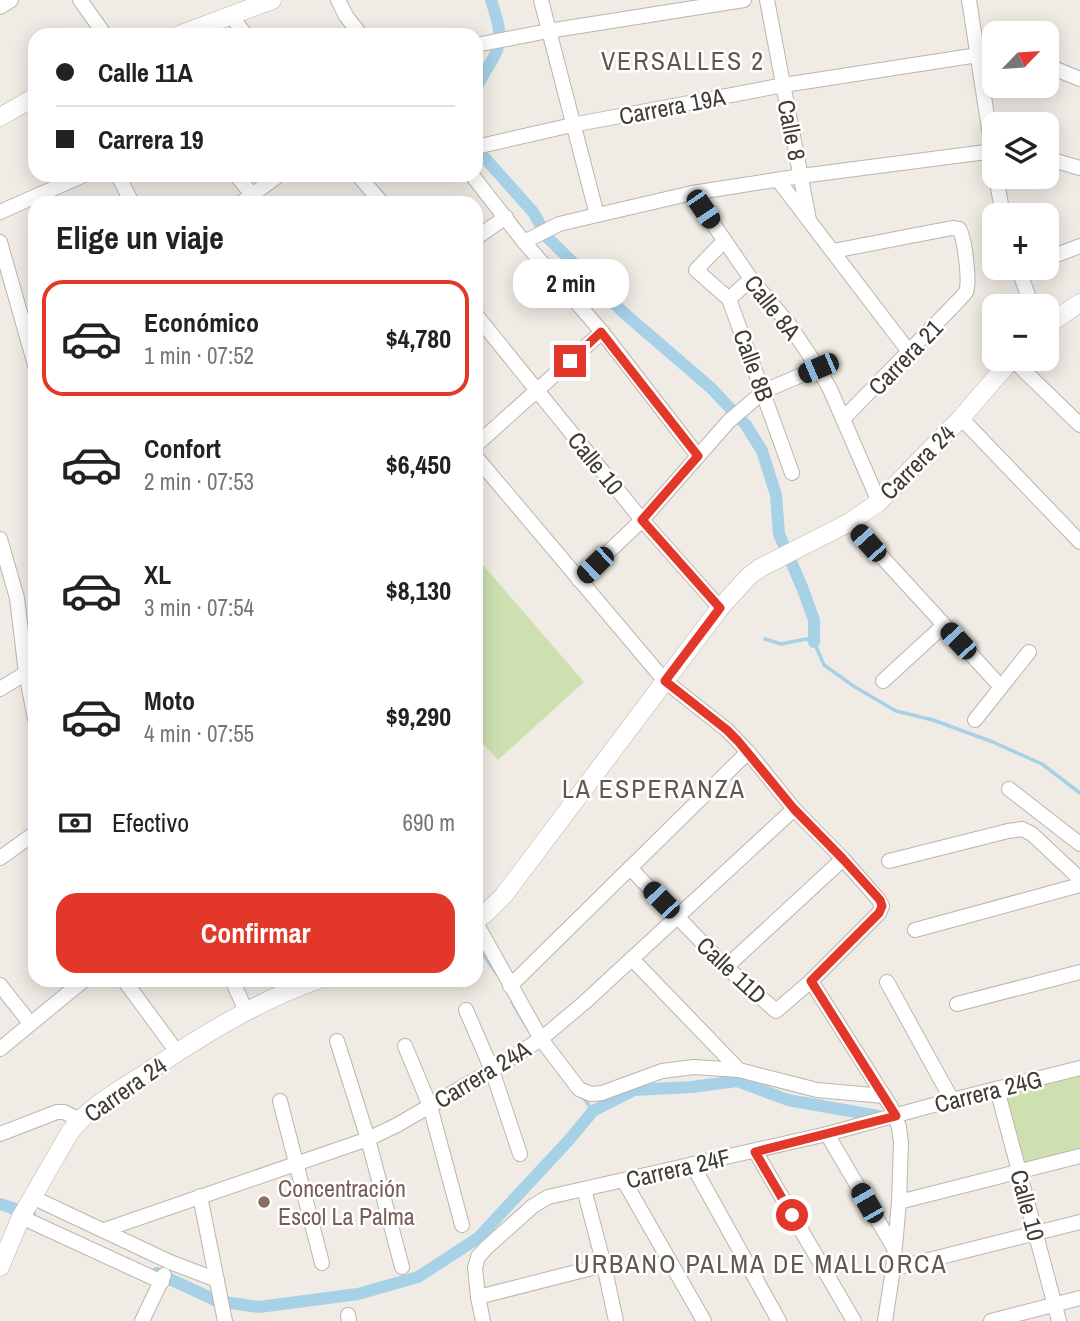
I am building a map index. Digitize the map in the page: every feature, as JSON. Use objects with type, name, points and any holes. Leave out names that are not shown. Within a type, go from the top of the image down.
[{"type":"street","points":[[0,7],[11,0]]},
{"type":"street","points":[[80,0],[100,28]]},
{"type":"street","points":[[195,28],[242,8],[272,0]]},
{"type":"street","points":[[338,0],[355,28]]},
{"type":"street","points":[[541,0],[597,215]]},
{"type":"street","points":[[483,44],[744,0]]},
{"type":"street","name":"Calle 8","points":[[768,0],[809,219]]},
{"type":"street","points":[[970,0],[987,112]]},
{"type":"street","points":[[242,8],[245,28]]},
{"type":"street","name":"Carrera 19A","points":[[483,145],[784,85],[982,55]]},
{"type":"street","points":[[1059,70],[1080,79]]},
{"type":"street","points":[[0,117],[28,101]]},
{"type":"street","points":[[524,242],[559,224],[692,193],[801,176],[982,155]]},
{"type":"street","points":[[1059,162],[1080,168]]},
{"type":"street","name":"Calle 8","points":[[778,180],[909,353]]},
{"type":"street","points":[[48,196],[72,182]]},
{"type":"street","points":[[256,196],[271,182]]},
{"type":"street","points":[[364,182],[376,196]]},
{"type":"street","points":[[478,182],[524,242],[601,332],[698,456]]},
{"type":"street","name":"Calle 8A","points":[[692,193],[751,279],[788,323],[818,368],[830,389],[879,502]]},
{"type":"street","points":[[0,212],[28,203]]},
{"type":"street","points":[[483,233],[506,217]]},
{"type":"street","name":"Carrera 21","points":[[833,251],[952,228],[959,229],[963,236],[967,281],[965,293],[843,419]]},
{"type":"street","name":"Calle 8B","points":[[724,241],[696,270],[729,299],[792,473]]},
{"type":"street","points":[[0,242],[28,340]]},
{"type":"street","points":[[1059,254],[1080,246]]},
{"type":"street","points":[[729,299],[751,279]]},
{"type":"street","points":[[1059,317],[1080,303]]},
{"type":"street","name":"Calle 10","points":[[483,323],[642,520],[720,608]]},
{"type":"street","points":[[483,439],[601,332]]},
{"type":"street","points":[[579,580],[642,520],[734,416],[764,391],[818,368]]},
{"type":"street","name":"Carrera 24","points":[[483,916],[505,895],[720,608],[749,576],[771,561],[850,523],[879,502],[961,418],[1002,371]]},
{"type":"street","points":[[1024,371],[1080,425]]},
{"type":"street","points":[[961,418],[1080,542]]},
{"type":"street","points":[[483,465],[665,681],[727,730],[794,809],[880,900],[882,906],[879,913],[811,981],[896,1116],[901,1143],[899,1202],[885,1321]]},
{"type":"street","points":[[850,523],[1001,688]]},
{"type":"street","points":[[0,539],[17,598],[28,683]]},
{"type":"street","points":[[883,681],[943,625]]},
{"type":"street","points":[[975,720],[1029,652]]},
{"type":"street","points":[[0,689],[26,673]]},
{"type":"street","points":[[510,985],[748,752]]},
{"type":"street","points":[[1009,789],[1080,844]]},
{"type":"street","name":"Carrera 24A","points":[[104,1230],[368,1139],[492,1070],[541,1039],[585,1002],[794,809]]},
{"type":"street","points":[[889,861],[1022,829],[1032,834],[1080,879]]},
{"type":"street","points":[[0,858],[28,838]]},
{"type":"street","points":[[726,967],[843,859]]},
{"type":"street","name":"Calle 11D","points":[[630,868],[726,967],[776,1011],[811,981]]},
{"type":"street","points":[[915,930],[1080,885]]},
{"type":"street","points":[[483,935],[541,1039],[579,1089],[591,1094],[602,1093],[662,1070],[694,1068],[740,1070],[817,1090],[884,1096]]},
{"type":"street","points":[[632,959],[740,1070]]},
{"type":"street","points":[[957,1003],[1080,972]]},
{"type":"street","points":[[887,982],[952,1100]]},
{"type":"street","points":[[0,985],[30,1023]]},
{"type":"street","points":[[0,1049],[75,987]]},
{"type":"street","points":[[129,987],[177,1052]]},
{"type":"street","points":[[235,987],[246,1011]]},
{"type":"street","name":"Carrera 24","points":[[0,1267],[21,1217],[70,1132],[95,1106],[246,1011],[301,987]]},
{"type":"street","points":[[466,1010],[492,1070],[520,1154]]},
{"type":"street","points":[[337,1041],[368,1139],[402,1267]]},
{"type":"street","points":[[405,1046],[430,1106],[462,1225]]},
{"type":"street","name":"Carrera 24G","points":[[896,1116],[1080,1068]]},
{"type":"street","name":"Calle 10","points":[[997,1089],[1059,1321]]},
{"type":"street","points":[[280,1101],[322,1263]]},
{"type":"street","points":[[0,1134],[57,1112],[64,1112],[80,1120]]},
{"type":"street","name":"Carrera 24F","points":[[478,1297],[475,1268],[478,1256],[533,1206],[548,1197],[755,1152],[896,1116]]},
{"type":"street","points":[[827,1134],[894,1248]]},
{"type":"street","points":[[755,1152],[854,1321]]},
{"type":"street","points":[[899,1202],[1080,1156]]},
{"type":"street","points":[[692,1164],[779,1321]]},
{"type":"street","points":[[624,1181],[704,1321]]},
{"type":"street","points":[[584,1189],[615,1316],[626,1321]]},
{"type":"street","points":[[200,1196],[225,1321]]},
{"type":"street","points":[[32,1197],[170,1262],[217,1280]]},
{"type":"street","points":[[21,1217],[162,1282]]},
{"type":"street","points":[[893,1269],[1080,1222]]},
{"type":"street","points":[[142,1321],[170,1262]]},
{"type":"street","points":[[483,1321],[478,1297],[604,1265]]},
{"type":"street","points":[[990,1321],[1080,1298]]},
{"type":"green space","points":[[483,565],[584,682],[498,760],[483,744]]},
{"type":"green space","points":[[1080,1068],[1080,1156],[1019,1171],[997,1089]]},
{"type":"waterway","points":[[483,76],[499,44],[498,25],[491,0]]},
{"type":"waterway","points":[[483,156],[533,212],[548,238],[624,313],[711,388],[746,425],[762,451],[776,495],[779,534],[814,620],[814,642]]},
{"type":"waterway","points":[[765,639],[781,644],[806,639],[814,642],[824,665],[896,711],[933,720],[993,742],[1042,764],[1080,793]]},
{"type":"waterway","points":[[483,954],[497,974]]},
{"type":"waterway","points":[[512,1002],[528,1029]]},
{"type":"waterway","points":[[157,1273],[217,1301],[259,1307],[358,1294],[418,1277],[478,1238],[593,1111],[634,1090],[737,1081],[788,1100],[878,1116]]},
{"type":"waterway","points":[[583,1097],[593,1111]]},
{"type":"waterway","points":[[0,1204],[30,1214]]},
{"type":"place","name":"Concentración Escol La Palma","points":[[264,1202]]},
{"type":"district","name":"VERSALLES 2","points":[[683,60]]},
{"type":"district","name":"LA ESPERANZA","points":[[654,788]]},
{"type":"district","name":"URBANO PALMA DE MALLORCA","points":[[761,1263]]},
{"type":"route","points":[[570,361],[601,332],[698,456],[642,520],[720,608],[665,681],[727,730],[794,809],[880,900],[882,906],[879,913],[811,981],[896,1116],[755,1152],[792,1215]]}]
